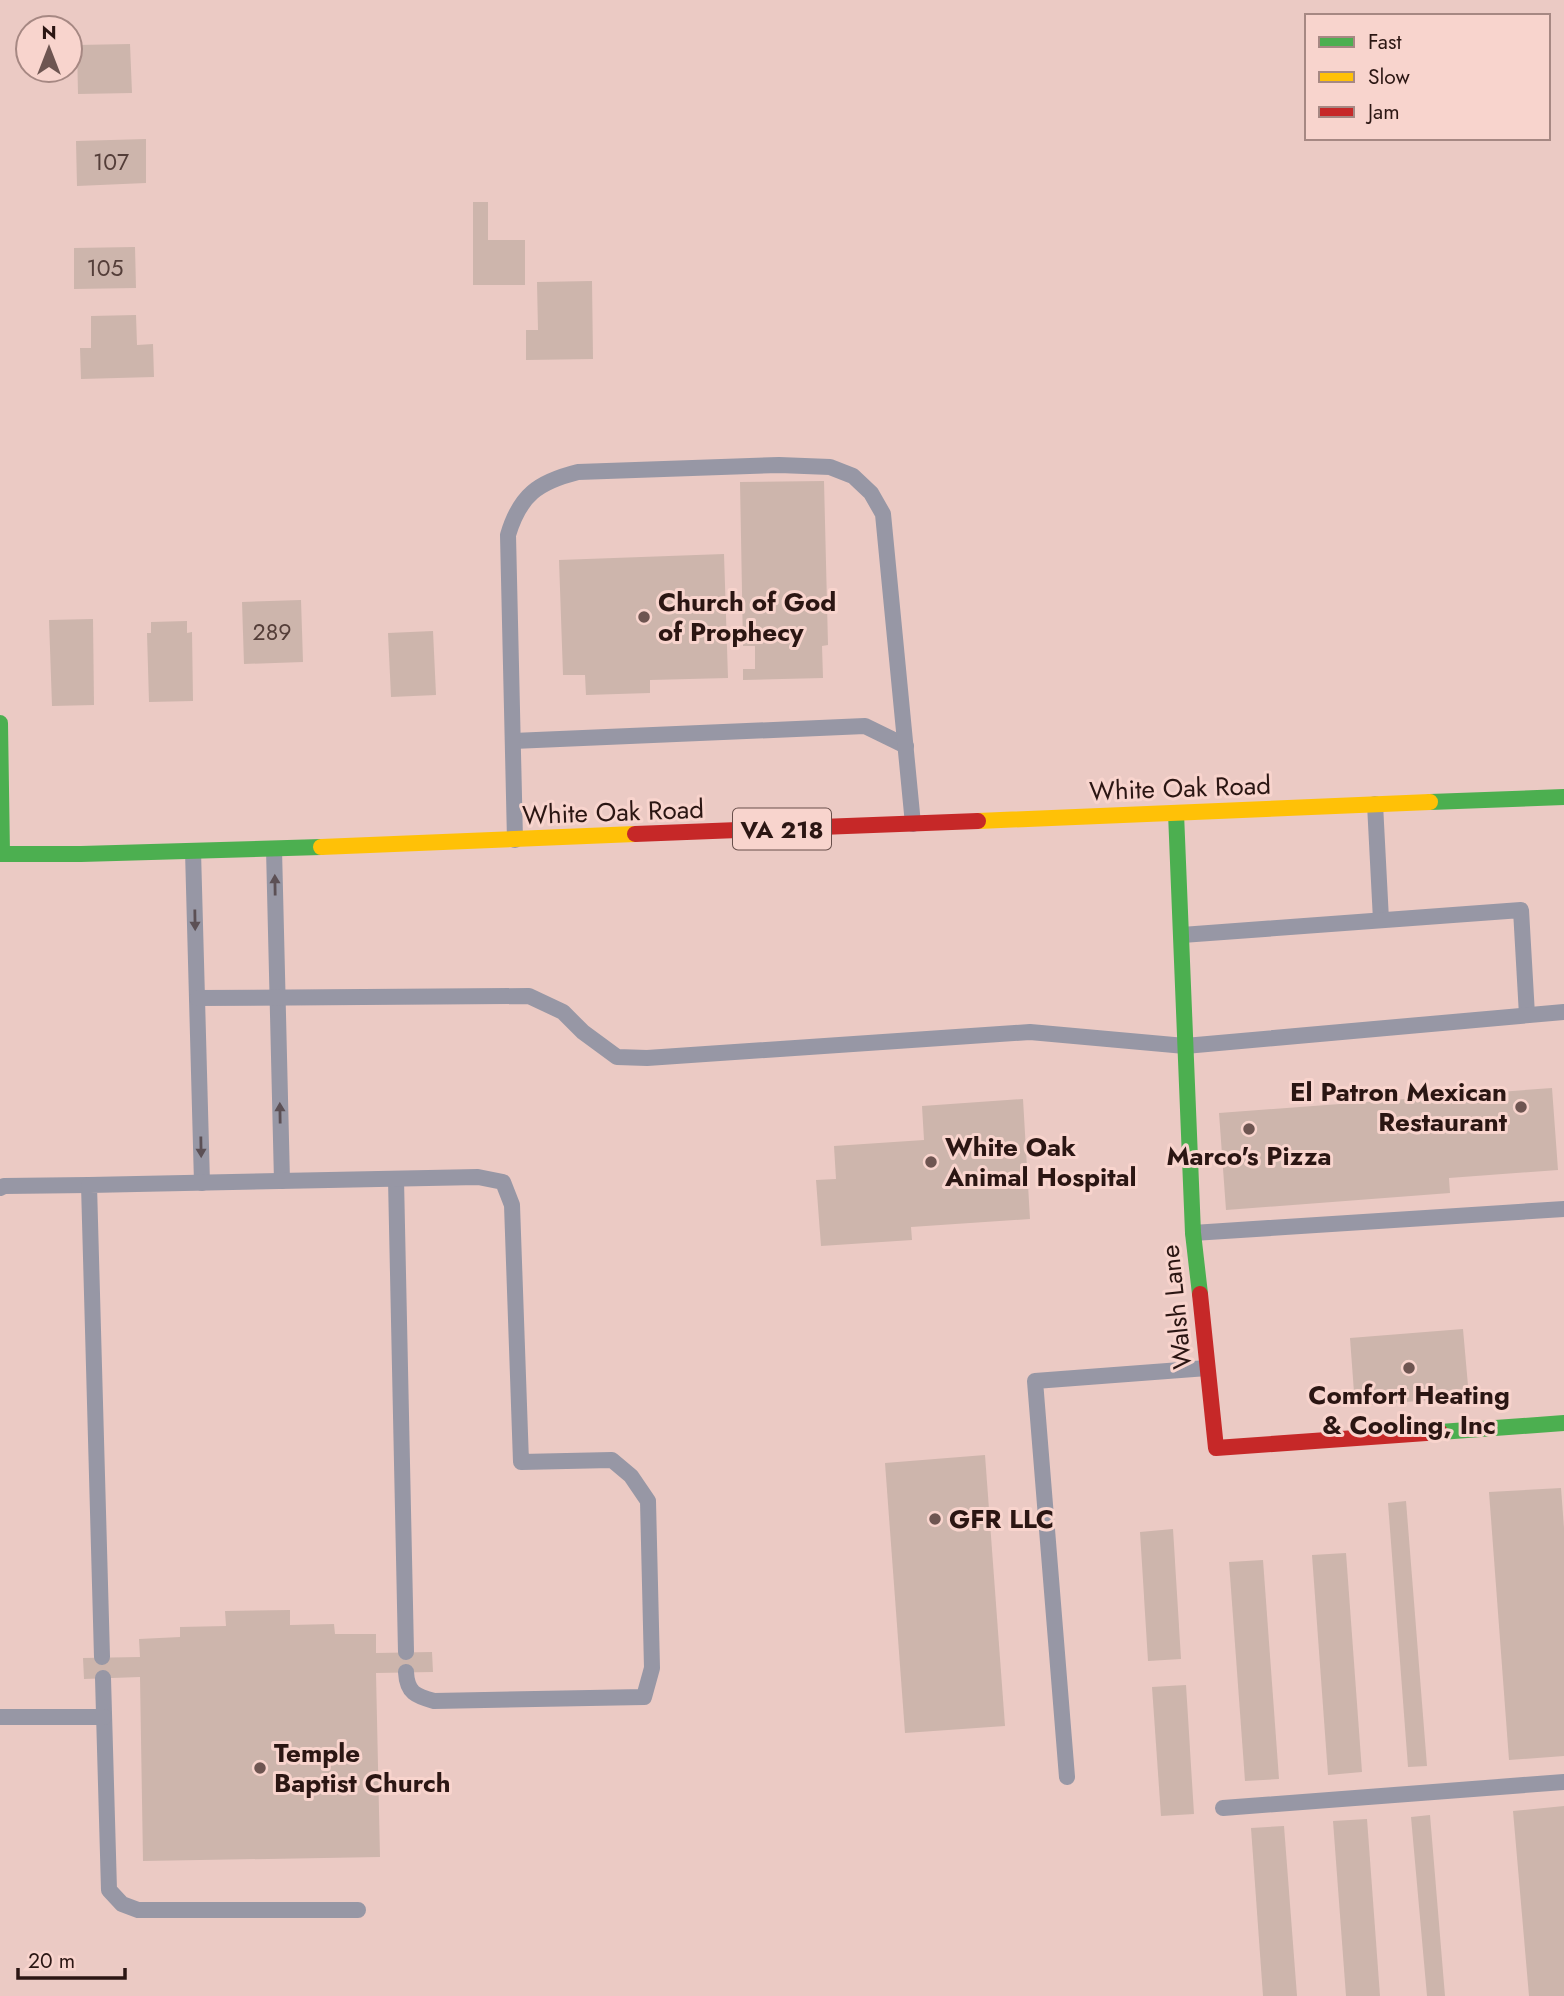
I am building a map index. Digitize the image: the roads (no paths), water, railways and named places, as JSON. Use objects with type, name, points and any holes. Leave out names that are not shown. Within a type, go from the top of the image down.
[{"type":"main road","points":[[0,723],[1,854]]},
{"type":"main road","name":"White Oak Road","points":[[1,854],[274,849],[1564,797]]},
{"type":"main road","name":"Walsh Lane","points":[[1176,813],[1193,1233],[1216,1448],[1564,1423]]},
{"type":"lane","points":[[515,840],[508,535],[514,516],[532,491],[553,478],[578,472],[779,465],[830,467],[853,476],[871,493],[883,514],[914,824]]},
{"type":"lane","points":[[513,741],[865,726],[906,746]]},
{"type":"lane","points":[[1375,804],[1381,920]]},
{"type":"lane","points":[[274,849],[282,1181]]},
{"type":"lane","points":[[193,851],[202,1183]]},
{"type":"lane","points":[[1182,935],[1521,910],[1527,1015]]},
{"type":"lane","points":[[197,998],[529,996],[563,1012],[583,1032],[617,1057],[647,1058],[1030,1032],[1185,1046],[1564,1012]]},
{"type":"lane","points":[[0,1188],[478,1177],[503,1182],[512,1205],[521,1462],[612,1461],[631,1476],[648,1501],[652,1668],[644,1697],[435,1701],[416,1696],[407,1683],[406,1672]]},
{"type":"lane","points":[[396,1179],[406,1652]]},
{"type":"lane","points":[[89,1185],[102,1657]]},
{"type":"lane","points":[[1193,1233],[1564,1209]]},
{"type":"lane","points":[[1067,1777],[1035,1381],[1207,1368]]},
{"type":"lane","points":[[103,1678],[109,1890],[122,1905],[138,1910],[358,1910]]},
{"type":"lane","points":[[0,1717],[104,1717]]},
{"type":"lane","points":[[1223,1808],[1564,1783]]},
{"type":"place","name":"Church of God of Prophecy","points":[[644,617]]},
{"type":"place","name":"El Patron Mexican Restaurant","points":[[1521,1107]]},
{"type":"place","name":"Marco's Pizza","points":[[1249,1129]]},
{"type":"place","name":"White Oak Animal Hospital","points":[[931,1162]]},
{"type":"place","name":"Comfort Heating & Cooling, Inc","points":[[1409,1368]]},
{"type":"place","name":"GFR LLC","points":[[935,1519]]},
{"type":"place","name":"Temple Baptist Church","points":[[260,1768]]}]
